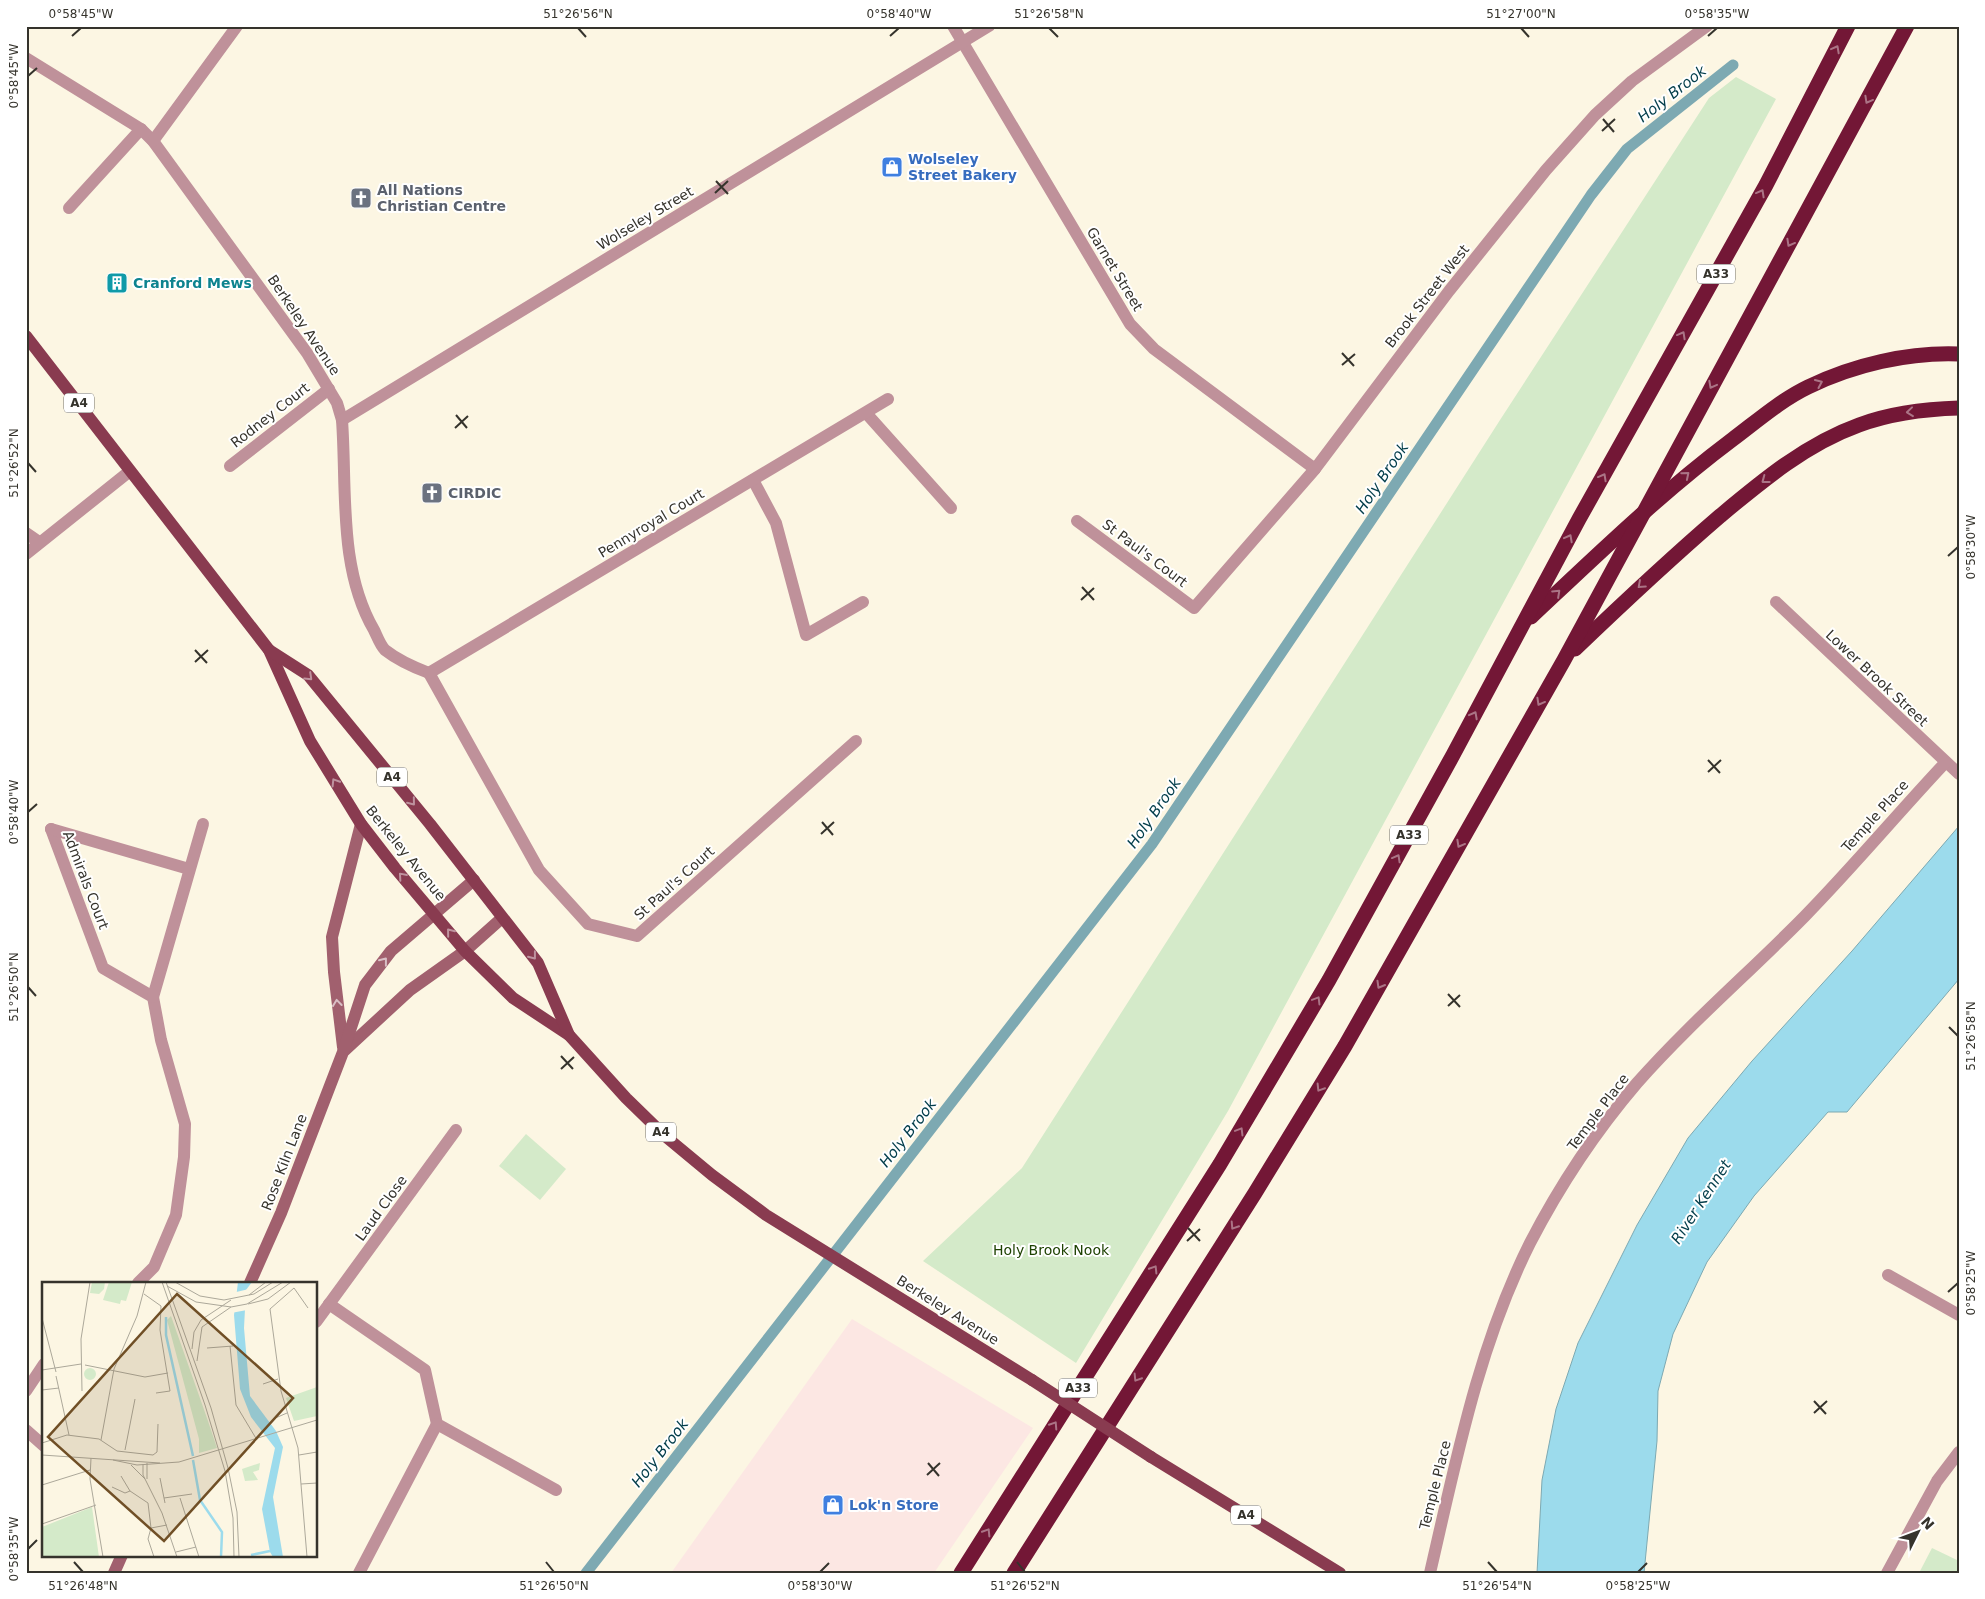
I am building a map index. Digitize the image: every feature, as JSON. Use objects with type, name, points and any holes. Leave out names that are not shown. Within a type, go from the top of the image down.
[{"type":"highway","name":"A33","points":[[961,1573],[1139,1294],[1293,1042],[1766,185],[1848,26]]},
{"type":"highway","name":"A33","points":[[1014,1573],[1331,1070],[1564,660],[1907,26]]},
{"type":"highway","name":"A33","points":[[1521,627],[1648,507],[1749,427],[1807,388],[1846,371],[1896,359],[1959,354]]},
{"type":"highway","name":"A33","points":[[1564,660],[1687,544],[1784,465],[1812,448],[1858,426],[1904,412],[1959,408]]},
{"type":"main road","name":"Berkeley Avenue","points":[[26,336],[269,650],[310,741],[361,824],[394,868],[465,951],[513,998],[569,1035],[626,1098],[665,1136],[766,1215],[1340,1573]]},
{"type":"main road","name":"Berkeley Avenue","points":[[269,650],[308,675],[474,880],[538,963],[569,1035]]},
{"type":"street","points":[[153,141],[237,26]]},
{"type":"street","name":"Garnet Street","points":[[953,26],[1130,324],[1154,349],[1315,469]]},
{"type":"street","name":"Wolseley Street","points":[[342,420],[989,26]]},
{"type":"street","name":"Brook Street West","points":[[1194,608],[1315,469],[1448,291],[1546,170],[1595,115],[1632,81],[1707,26]]},
{"type":"street","name":"Berkeley Avenue","points":[[26,58],[141,129],[153,141],[296,337],[329,389],[342,420],[348,530],[353,580],[367,618],[384,648],[406,664],[429,673]]},
{"type":"street","points":[[69,208],[141,129]]},
{"type":"street","name":"Rodney Court","points":[[230,466],[329,389]]},
{"type":"street","name":"Pennyroyal Court","points":[[429,673],[888,399]]},
{"type":"street","points":[[866,413],[951,508]]},
{"type":"street","points":[[26,554],[130,471]]},
{"type":"street","points":[[753,480],[776,523],[806,636],[863,602]]},
{"type":"street","name":"St Paul's Court","points":[[1078,521],[1194,608]]},
{"type":"street","points":[[26,533],[39,542]]},
{"type":"street","name":"Lower Brook Street","points":[[1776,602],[1945,763],[1959,774]]},
{"type":"street","name":"St Paul's Court","points":[[429,673],[539,870],[588,924],[637,936],[856,741]]},
{"type":"street","name":"Temple Place","points":[[1430,1573],[1462,1435],[1486,1347],[1530,1244],[1570,1176],[1599,1132],[1638,1082],[1807,914],[1945,763]]},
{"type":"street","points":[[139,1282],[154,1267],[176,1215],[184,1156],[185,1124],[161,1040],[153,997],[203,824]]},
{"type":"street","points":[[343,1052],[332,937],[361,824]]},
{"type":"street","name":"Admirals Court","points":[[153,997],[104,968],[50,829],[190,869]]},
{"type":"street","name":"Rose Kiln Lane","points":[[250,1282],[281,1213],[343,1052],[365,985],[391,952],[474,880]]},
{"type":"street","name":"Rose Kiln Lane","points":[[343,1052],[410,990],[465,951],[502,918]]},
{"type":"street","name":"Laud Close","points":[[318,1319],[456,1130]]},
{"type":"street","points":[[1888,1275],[1959,1315]]},
{"type":"street","points":[[329,1304],[425,1370],[437,1424],[359,1573]]},
{"type":"street","points":[[26,1391],[42,1367]]},
{"type":"street","points":[[437,1424],[556,1490]]},
{"type":"street","points":[[26,1430],[42,1444]]},
{"type":"street","points":[[1887,1573],[1937,1481],[1959,1452]]},
{"type":"street","points":[[114,1573],[122,1556]]},
{"type":"shaded area","points":[[852,1319],[1033,1428],[934,1573],[671,1573]]},
{"type":"green space","name":"Holy Brook Nook","points":[[1736,77],[1776,99],[1228,1111],[1076,1363],[923,1261],[1022,1168],[1500,420],[1709,98]]},
{"type":"green space","points":[[526,1134],[566,1169],[540,1200],[499,1166]]},
{"type":"green space","points":[[1932,1548],[1959,1561],[1959,1573],[1919,1573]]},
{"type":"water","name":"River Kennet","points":[[1959,826],[1959,979],[1847,1112],[1828,1112],[1754,1196],[1707,1262],[1673,1334],[1658,1391],[1657,1441],[1644,1573],[1537,1573],[1542,1480],[1556,1409],[1578,1343],[1637,1225],[1688,1138],[1752,1061],[1852,951]]},
{"type":"waterway","name":"Holy Brook","points":[[586,1573],[1152,844],[1591,195],[1627,149],[1733,65]]},
{"type":"place","name":"Wolseley Street Bakery","points":[[892,167]]},
{"type":"place","name":"All Nations Christian Centre","points":[[361,198]]},
{"type":"place","name":"Cranford Mews","points":[[117,283]]},
{"type":"place","name":"CIRDIC","points":[[432,493]]},
{"type":"place","name":"Lok'n Store","points":[[833,1505]]}]
